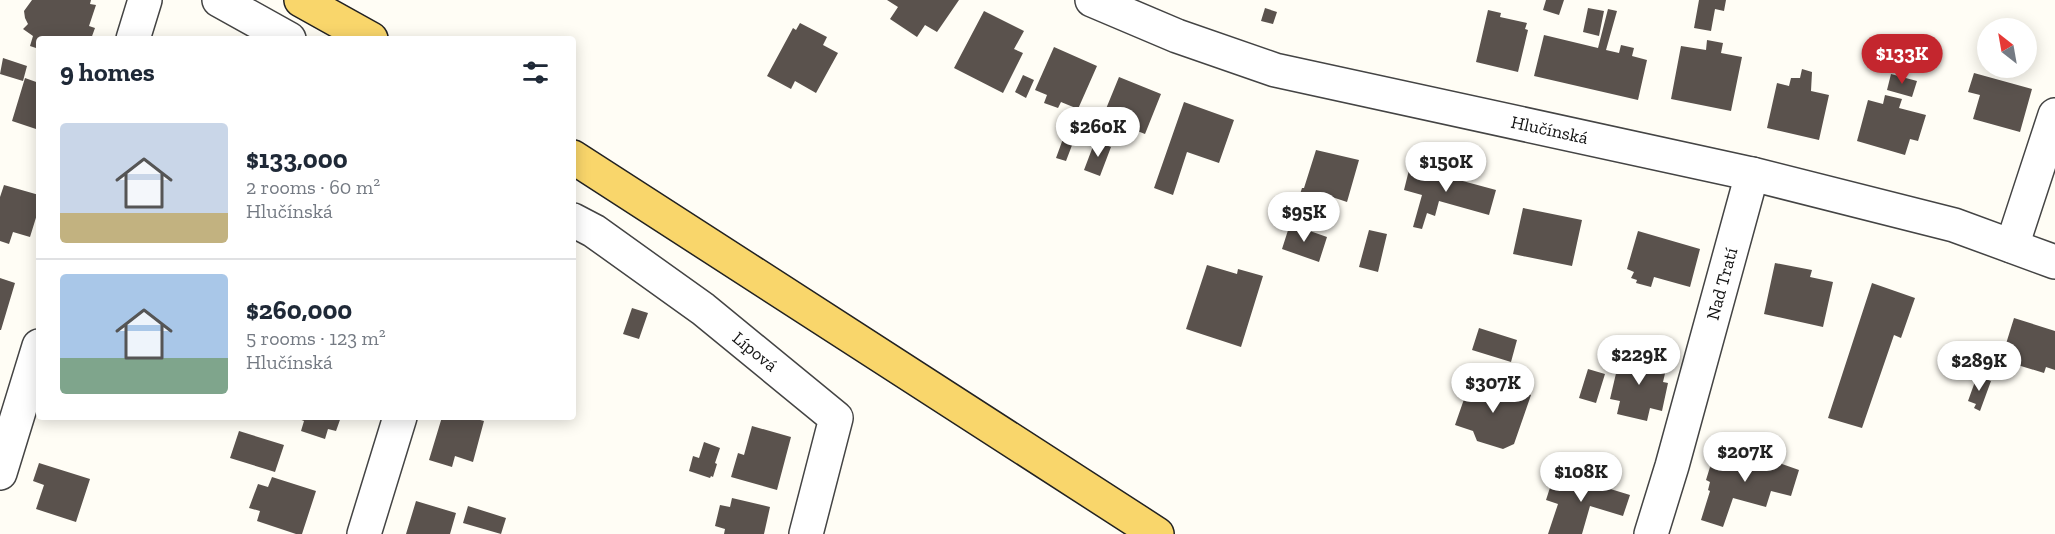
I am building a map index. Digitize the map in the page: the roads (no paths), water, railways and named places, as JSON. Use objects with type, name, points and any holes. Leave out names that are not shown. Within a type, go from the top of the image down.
[{"type":"main road","points":[[301,0],[366,36]]},
{"type":"main road","points":[[576,159],[1157,534]]},
{"type":"street","points":[[134,36],[145,0]]},
{"type":"street","points":[[219,0],[284,36]]},
{"type":"street","name":"Hlučínská","points":[[1092,0],[1177,36],[1275,70],[1752,174],[1954,225],[2055,262]]},
{"type":"street","points":[[2012,246],[2055,115]]},
{"type":"street","name":"Nad Tratí","points":[[1651,534],[1672,466],[1752,174]]},
{"type":"street","name":"Lípová","points":[[576,222],[594,231],[703,309],[836,418],[806,534]]},
{"type":"street","points":[[0,473],[36,356]]},
{"type":"street","points":[[364,534],[399,420]]}]
